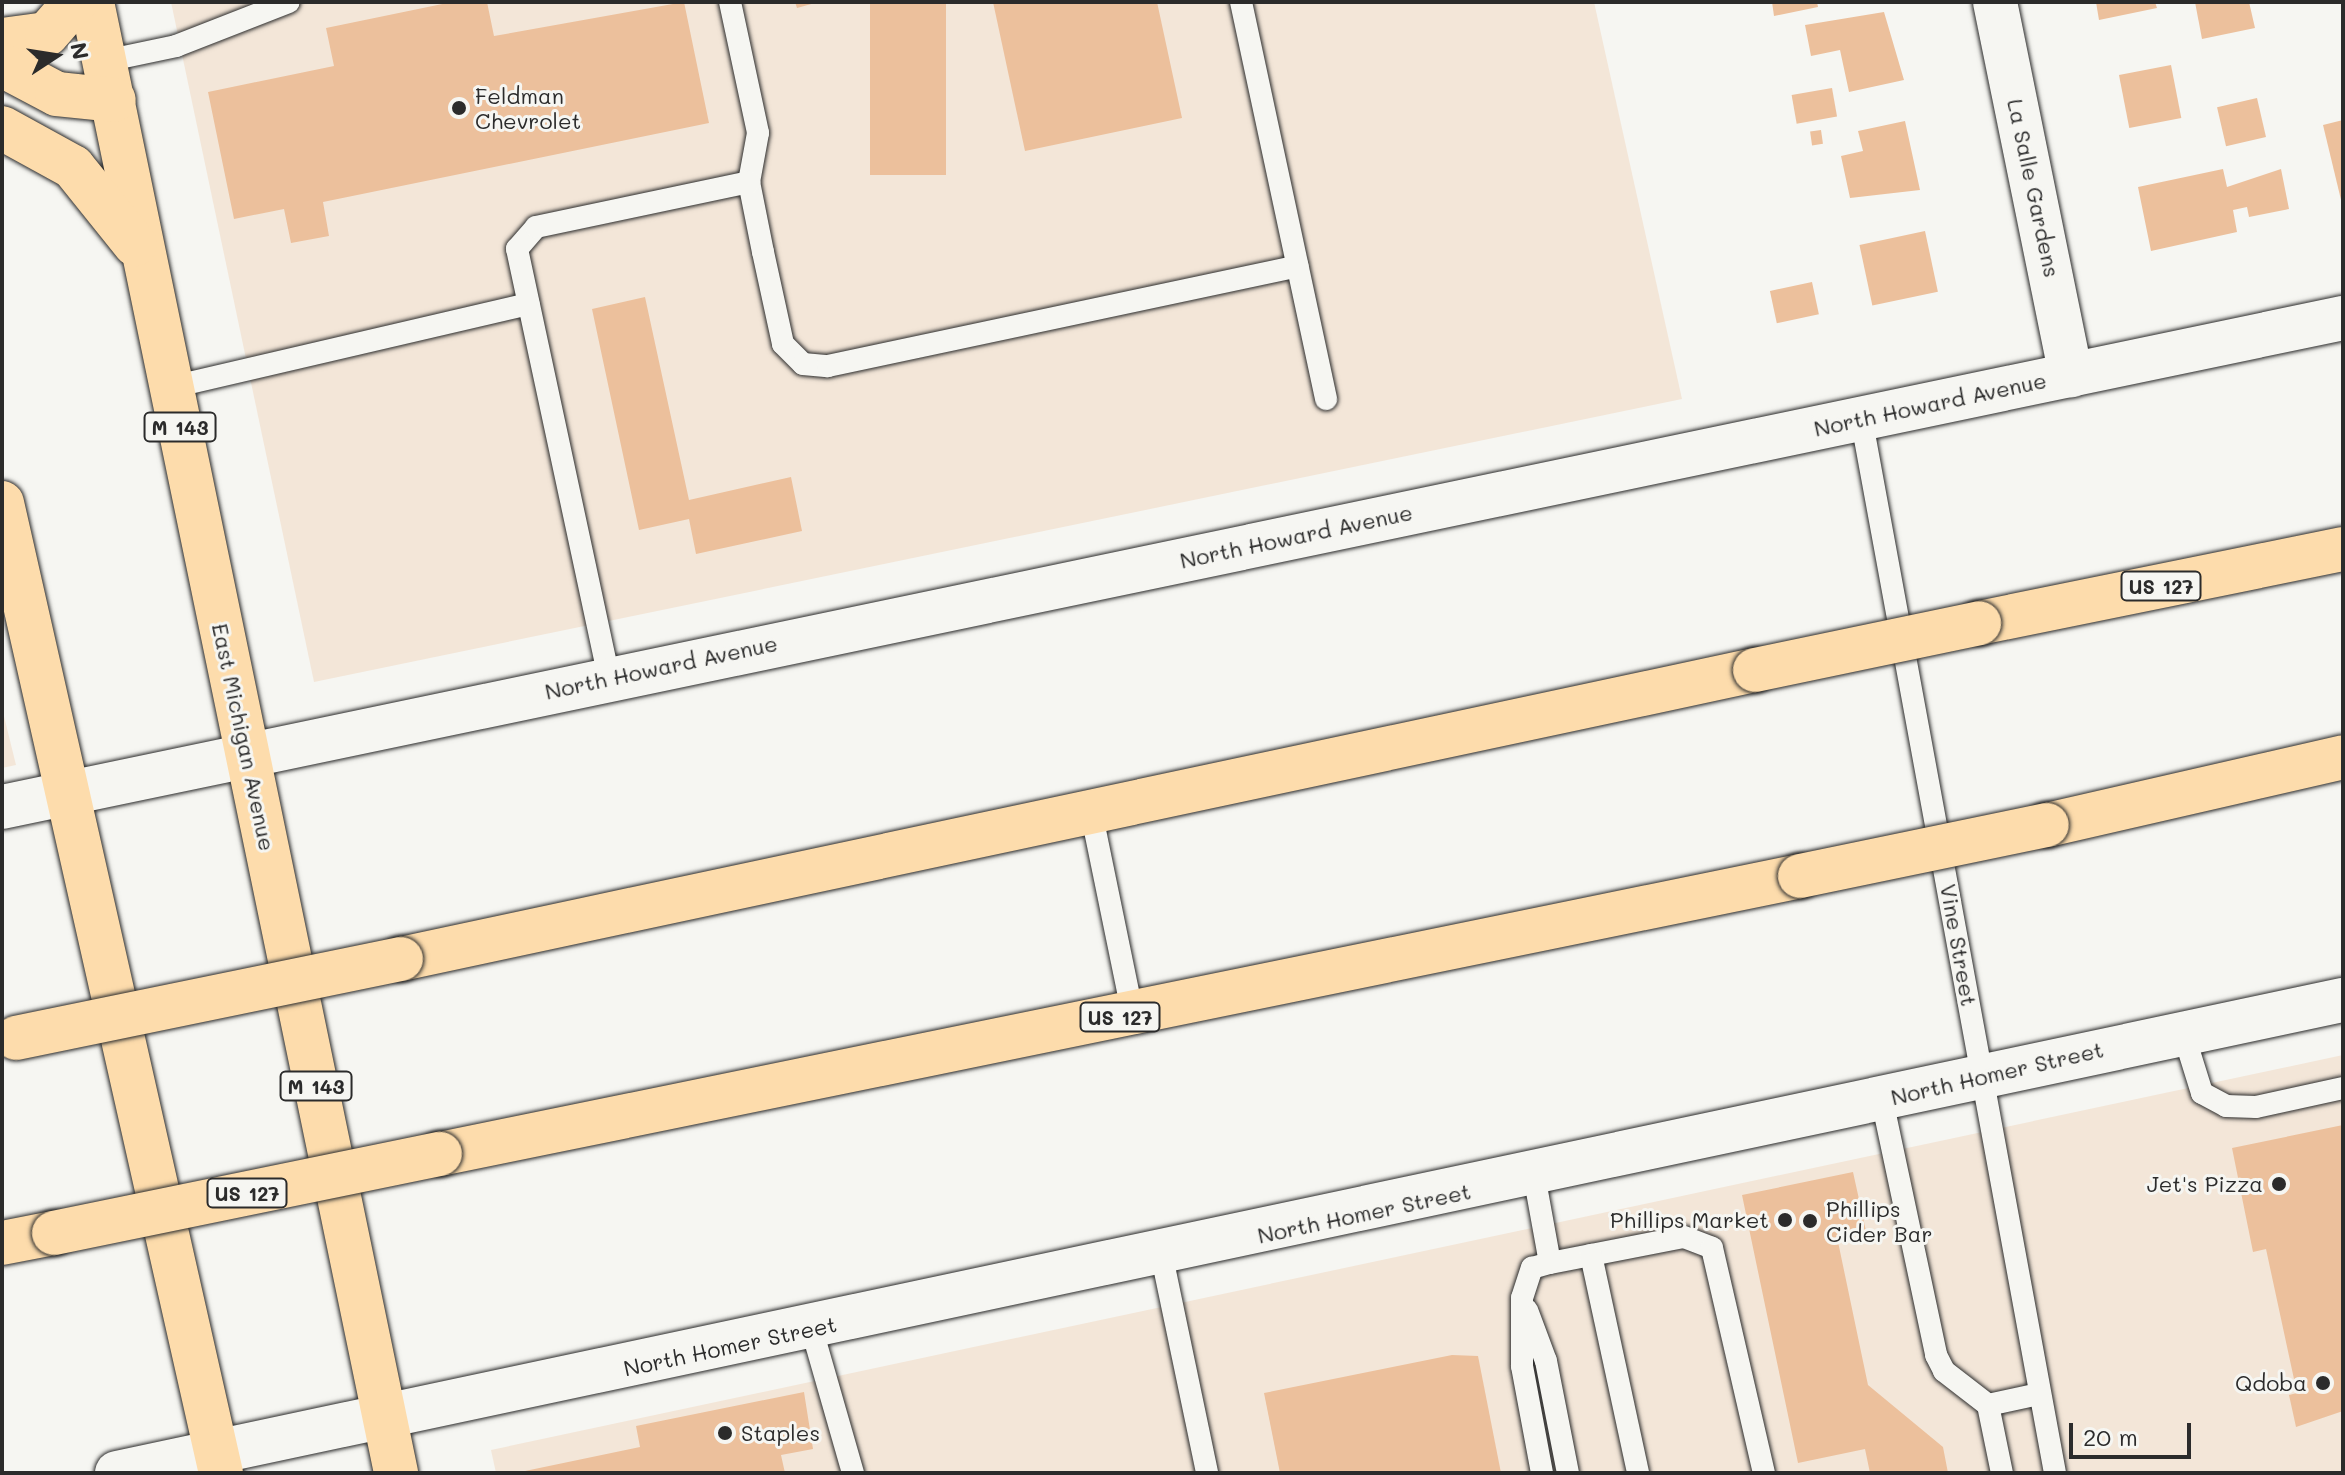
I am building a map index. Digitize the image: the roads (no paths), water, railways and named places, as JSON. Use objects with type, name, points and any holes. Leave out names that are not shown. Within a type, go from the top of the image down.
[{"type":"main road","points":[[2,40],[47,34],[75,2]]},
{"type":"main road","name":"East Michigan Avenue","points":[[92,2],[396,1473]]},
{"type":"main road","points":[[2,65],[57,94],[110,81]]},
{"type":"main road","points":[[2,128],[51,149],[94,187],[148,268]]},
{"type":"main road","points":[[2,162],[37,159],[94,187]]},
{"type":"main road","points":[[2,503],[218,1463]]},
{"type":"main road","name":"US 127","points":[[9,1039],[2343,549]]},
{"type":"main road","name":"US 127","points":[[2,1243],[1133,1015],[2047,825],[2343,757]]},
{"type":"street","name":"La Salle Gardens","points":[[1995,2],[2071,375]]},
{"type":"street","name":"North Howard Avenue","points":[[2,807],[2343,318]]},
{"type":"street","name":"North Homer Street","points":[[117,1473],[218,1463],[384,1418],[1162,1257],[1882,1100],[1982,1073],[2343,1000]]},
{"type":"lane","points":[[227,2],[231,25]]},
{"type":"lane","points":[[110,81],[289,2]]},
{"type":"lane","points":[[730,2],[758,133],[749,182],[783,344],[803,364],[828,366],[1297,266]]},
{"type":"lane","points":[[1241,2],[1326,399]]},
{"type":"lane","points":[[609,678],[517,249],[536,227],[749,182]]},
{"type":"lane","points":[[172,387],[528,304]]},
{"type":"lane","name":"Vine Street","points":[[1861,417],[2055,1473]]},
{"type":"lane","points":[[1091,811],[1133,1015]]},
{"type":"lane","points":[[2183,1032],[2202,1093],[2226,1106],[2256,1107],[2343,1088]]},
{"type":"lane","points":[[1882,1100],[1936,1355],[1944,1371],[1988,1405],[2002,1473]]},
{"type":"lane","points":[[1534,1175],[1550,1263]]},
{"type":"lane","points":[[1542,1473],[1522,1366],[1522,1298],[1532,1268],[1684,1237],[1712,1248],[1764,1473]]},
{"type":"lane","points":[[1591,1255],[1638,1473]]},
{"type":"lane","points":[[1162,1257],[1207,1473]]},
{"type":"lane","points":[[1522,1298],[1546,1361],[1568,1473]]},
{"type":"lane","points":[[812,1330],[853,1473]]},
{"type":"lane","points":[[1988,1405],[2039,1394]]},
{"type":"place","name":"Feldman Chevrolet","points":[[459,108]]},
{"type":"place","name":"Jet's Pizza","points":[[2279,1184]]},
{"type":"place","name":"Phillips Market","points":[[1785,1220]]},
{"type":"place","name":"Phillips Cider Bar","points":[[1810,1221]]},
{"type":"place","name":"Qdoba","points":[[2323,1383]]},
{"type":"place","name":"Staples","points":[[725,1433]]}]
